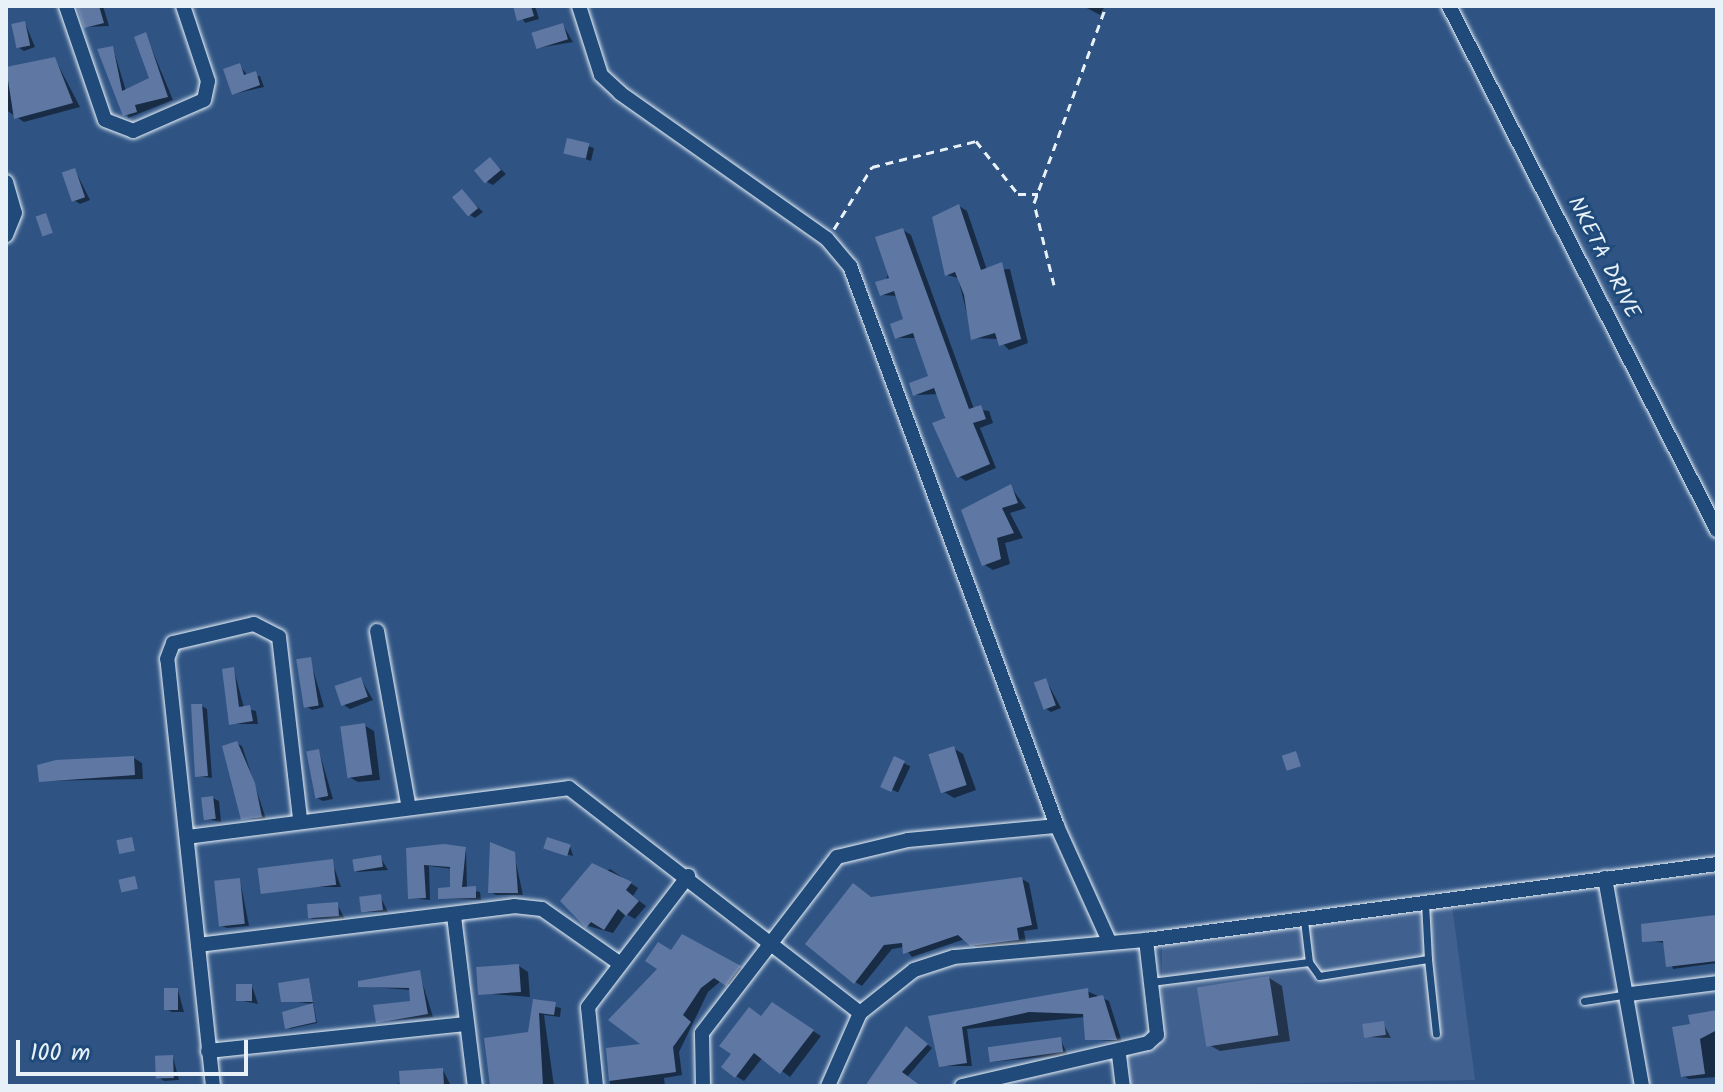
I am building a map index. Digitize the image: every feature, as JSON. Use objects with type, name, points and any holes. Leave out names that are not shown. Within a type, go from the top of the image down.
[{"type":"street","points":[[66,6],[105,120],[133,131],[204,100],[208,81],[183,6]]},
{"type":"street","points":[[579,6],[601,75],[620,93],[827,239],[850,266],[1057,826],[1108,939]]},
{"type":"street","name":"NKETA DRIVE","points":[[1449,6],[1717,530]]},
{"type":"street","points":[[6,182],[15,213],[6,235]]},
{"type":"street","points":[[213,1086],[167,652],[188,634],[254,624],[279,637],[300,818]]},
{"type":"street","points":[[377,631],[408,804]]},
{"type":"street","points":[[187,837],[408,804],[569,788],[688,876],[860,1013]]},
{"type":"street","points":[[703,1086],[702,1033],[769,939],[826,868],[849,852],[1057,826]]},
{"type":"street","points":[[828,1086],[860,1013],[914,970],[954,957],[1108,939],[1146,940],[1717,864]]},
{"type":"street","points":[[596,1086],[588,1007],[688,876]]},
{"type":"street","points":[[1605,878],[1630,994],[1642,1086]]},
{"type":"street","points":[[198,945],[542,909],[619,963]]},
{"type":"street","points":[[454,916],[475,1086]]},
{"type":"street","points":[[962,1086],[1119,1055],[1157,1035],[1146,940]]},
{"type":"street","points":[[1630,994],[1717,983]]},
{"type":"street","points":[[208,1051],[466,1024]]},
{"type":"street","points":[[1119,1055],[1123,1086]]},
{"type":"lane","points":[[1425,902],[1436,1034]]},
{"type":"lane","points":[[1304,918],[1309,962],[1319,976],[1428,959]]},
{"type":"lane","points":[[1151,982],[1309,962]]},
{"type":"lane","points":[[1584,1001],[1630,994]]},
{"type":"path","points":[[1054,285],[1034,211],[1106,6]]},
{"type":"path","points":[[827,239],[872,167],[976,141],[1018,194],[1038,194]]},
{"type":"shaded area","points":[[1452,905],[1475,1080],[1127,1086],[1122,1058],[1162,1036],[1162,945]]},
{"type":"building","points":[[77,6],[99,6],[104,23],[84,28]]},
{"type":"building","points":[[513,6],[531,6],[534,16],[517,21]]},
{"type":"building","points":[[25,21],[30,45],[17,48],[11,24]]},
{"type":"building","points":[[563,23],[568,39],[536,49],[531,33]]},
{"type":"building","points":[[146,32],[168,97],[135,105],[137,112],[123,116],[97,49],[113,46],[122,91],[149,78],[134,37]]},
{"type":"building","points":[[55,57],[73,103],[14,119],[6,67]]},
{"type":"building","points":[[240,63],[244,75],[256,71],[260,85],[232,95],[223,69]]},
{"type":"building","points":[[567,138],[589,143],[586,159],[563,154]]},
{"type":"building","points":[[490,157],[501,170],[485,184],[474,170]]},
{"type":"building","points":[[75,168],[85,197],[72,202],[62,173]]},
{"type":"building","points":[[462,189],[478,208],[468,217],[452,197]]},
{"type":"building","points":[[959,204],[981,270],[1002,262],[1021,339],[999,346],[995,333],[971,340],[964,295],[955,272],[945,276],[932,217]]},
{"type":"building","points":[[46,213],[53,233],[42,236],[36,217]]},
{"type":"building","points":[[903,228],[969,409],[981,405],[986,419],[973,423],[990,464],[957,478],[932,423],[945,418],[934,388],[913,396],[909,383],[928,376],[913,333],[895,339],[890,324],[903,319],[894,291],[880,296],[875,282],[889,278],[875,237]]},
{"type":"building","points":[[1011,484],[1018,503],[1002,508],[1014,533],[997,538],[1001,559],[982,566],[961,510]]},
{"type":"building","points":[[311,657],[319,705],[304,708],[296,659]]},
{"type":"building","points":[[234,667],[239,707],[250,705],[253,721],[229,725],[222,669]]},
{"type":"building","points":[[361,677],[368,697],[341,706],[335,686]]},
{"type":"building","points":[[1046,678],[1056,705],[1044,710],[1034,682]]},
{"type":"building","points":[[191,704],[202,704],[208,776],[195,777]]},
{"type":"building","points":[[365,723],[372,774],[347,778],[340,726]]},
{"type":"building","points":[[237,741],[255,783],[262,817],[241,820],[222,746]]},
{"type":"building","points":[[954,746],[967,785],[941,793],[928,754]]},
{"type":"building","points":[[319,749],[328,796],[315,799],[306,751]]},
{"type":"building","points":[[1296,751],[1301,766],[1287,771],[1282,756]]},
{"type":"building","points":[[134,756],[135,775],[39,782],[37,765],[56,760]]},
{"type":"building","points":[[894,756],[905,761],[891,792],[880,787]]},
{"type":"building","points":[[213,796],[216,819],[204,820],[201,797]]},
{"type":"building","points":[[132,837],[135,851],[119,854],[116,840]]},
{"type":"building","points":[[547,837],[571,845],[567,856],[543,848]]},
{"type":"building","points":[[490,842],[515,852],[518,893],[488,893]]},
{"type":"building","points":[[444,844],[466,847],[462,887],[476,886],[476,898],[438,899],[438,888],[450,887],[450,867],[424,865],[426,898],[408,899],[406,848]]},
{"type":"building","points":[[381,855],[383,867],[354,871],[352,860]]},
{"type":"building","points":[[333,859],[336,885],[261,894],[258,868]]},
{"type":"building","points":[[592,863],[632,882],[626,890],[639,901],[626,916],[618,909],[604,930],[591,922],[586,928],[560,901]]},
{"type":"building","points":[[135,876],[138,889],[121,892],[118,880]]},
{"type":"building","points":[[1022,877],[1032,925],[1017,928],[1019,940],[970,946],[958,935],[903,954],[902,943],[884,945],[854,984],[805,944],[853,883],[871,897]]},
{"type":"building","points":[[240,878],[245,924],[219,926],[214,881]]},
{"type":"building","points":[[381,894],[383,910],[361,913],[359,897]]},
{"type":"building","points":[[338,902],[339,916],[308,918],[307,904]]},
{"type":"building","points":[[1715,915],[1717,961],[1666,967],[1663,941],[1642,942],[1641,924]]},
{"type":"building","points":[[682,934],[741,966],[726,986],[714,978],[701,988],[683,1015],[691,1022],[673,1047],[676,1072],[609,1081],[606,1048],[640,1044],[608,1020],[657,969],[645,961],[658,942],[671,950]]},
{"type":"building","points":[[519,964],[521,992],[478,995],[476,967]]},
{"type":"building","points":[[420,970],[428,1014],[376,1023],[373,1005],[410,1001],[409,988],[358,987],[358,981]]},
{"type":"building","points":[[1269,976],[1278,1035],[1206,1047],[1197,987]]},
{"type":"building","points":[[309,978],[313,1002],[281,1002],[278,983]]},
{"type":"building","points":[[236,984],[252,984],[252,1001],[236,1001]]},
{"type":"building","points":[[164,988],[178,988],[178,1010],[164,1010]]},
{"type":"building","points":[[1088,988],[1089,998],[1103,995],[1117,1040],[1085,1040],[1083,1014],[1029,1012],[962,1027],[967,1063],[939,1067],[928,1016]]},
{"type":"building","points":[[533,999],[556,1002],[554,1015],[539,1013],[543,1086],[490,1086],[484,1038],[528,1032]]},
{"type":"building","points":[[772,1002],[814,1030],[780,1074],[754,1053],[735,1078],[721,1067],[731,1054],[719,1046],[749,1007],[761,1016]]},
{"type":"building","points":[[313,1003],[316,1022],[285,1029],[282,1012]]},
{"type":"building","points":[[1717,1010],[1717,1030],[1700,1039],[1705,1074],[1681,1077],[1672,1027],[1690,1024],[1688,1015]]},
{"type":"building","points":[[1384,1021],[1386,1035],[1364,1038],[1362,1024]]},
{"type":"building","points":[[906,1026],[928,1044],[902,1072],[921,1086],[865,1086]]},
{"type":"building","points":[[1061,1037],[1063,1052],[990,1062],[988,1047]]},
{"type":"building","points":[[173,1055],[174,1078],[156,1079],[155,1056]]},
{"type":"building","points":[[443,1068],[444,1086],[400,1086],[399,1071]]}]
